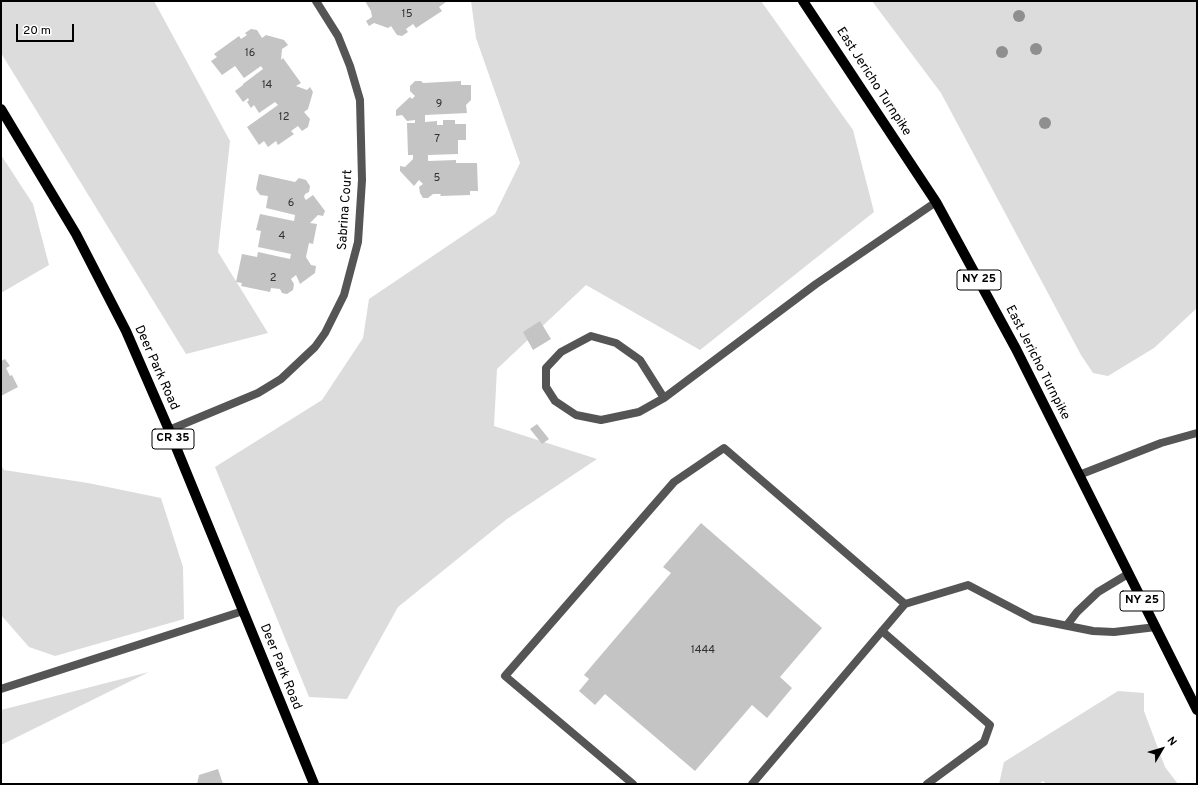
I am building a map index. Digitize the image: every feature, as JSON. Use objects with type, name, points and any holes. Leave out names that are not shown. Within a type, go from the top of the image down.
[{"type":"main road","name":"East Jericho Turnpike","points":[[803,1],[936,202],[1016,349],[1197,710]]},
{"type":"main road","name":"Deer Park Road","points":[[1,109],[76,234],[126,331],[169,430],[314,784]]},
{"type":"street","name":"Sabrina Court","points":[[169,430],[258,393],[281,379],[315,347],[325,333],[344,295],[358,242],[362,180],[360,100],[350,66],[338,36],[316,1]]},
{"type":"street","points":[[664,398],[640,360],[616,344],[591,336],[561,352],[546,368],[546,387],[549,392],[555,401],[576,415],[601,420],[639,412],[664,398],[816,284],[936,202]]},
{"type":"street","points":[[1079,475],[1161,443],[1197,433]]},
{"type":"street","points":[[632,784],[505,676],[621,541],[674,482],[724,448],[905,604]]},
{"type":"street","points":[[1067,625],[1077,612],[1098,592],[1128,574]]},
{"type":"street","points":[[752,784],[905,604],[968,584],[1033,619],[1093,631],[1114,632],[1156,627]]},
{"type":"street","points":[[1,689],[243,611]]},
{"type":"street","points":[[882,631],[990,725],[984,742],[926,784]]},
{"type":"shaded area","points":[[1,1],[154,1],[230,141],[218,252],[268,333],[186,354],[1,53]]},
{"type":"shaded area","points":[[471,1],[761,1],[853,130],[874,212],[700,350],[586,285],[497,369],[494,426],[597,459],[507,519],[398,607],[347,699],[309,697],[215,467],[322,400],[363,338],[369,299],[495,214],[520,163],[476,38]]},
{"type":"shaded area","points":[[872,1],[1197,1],[1197,308],[1154,348],[1108,376],[1093,373],[1081,355],[941,93]]},
{"type":"shaded area","points":[[1,155],[33,204],[49,265],[1,293]]},
{"type":"shaded area","points":[[1,465],[4,470],[88,483],[161,498],[183,567],[184,619],[55,656],[29,647],[1,615]]},
{"type":"shaded area","points":[[149,672],[1,745],[1,710]]},
{"type":"shaded area","points":[[1118,691],[1144,693],[1144,711],[1165,767],[1178,784],[1046,784],[1043,781],[1039,784],[999,784],[1004,762]]},
{"type":"building","points":[[365,1],[446,2],[439,7],[442,11],[416,28],[413,24],[406,29],[408,32],[402,36],[397,35],[391,26],[388,28],[374,23],[369,26],[366,21],[372,17],[371,11]]},
{"type":"building","points":[[251,29],[257,30],[262,38],[266,35],[284,40],[288,45],[282,49],[281,60],[283,58],[301,83],[296,86],[307,90],[310,87],[313,92],[308,109],[304,112],[310,119],[308,127],[302,131],[298,126],[291,131],[294,134],[278,145],[276,141],[268,147],[264,141],[259,145],[247,127],[278,105],[275,102],[259,113],[254,105],[251,108],[247,102],[249,100],[248,98],[243,102],[235,91],[263,69],[261,66],[244,78],[235,66],[222,75],[211,61],[217,57],[214,54],[239,36],[241,39],[247,35],[245,33]]},
{"type":"building","points":[[415,81],[421,81],[423,83],[461,81],[461,85],[471,85],[471,100],[466,105],[467,113],[425,115],[425,122],[437,121],[437,125],[443,125],[443,120],[455,120],[455,124],[466,124],[466,140],[458,140],[458,154],[428,155],[428,161],[456,160],[456,163],[477,163],[478,191],[470,191],[470,195],[440,196],[441,194],[433,194],[428,198],[423,198],[419,187],[423,184],[419,180],[414,186],[400,171],[400,166],[405,167],[413,159],[413,155],[408,155],[407,123],[415,123],[415,120],[407,121],[402,115],[396,116],[396,110],[410,97],[412,99],[415,96],[410,91],[410,86]]},
{"type":"building","points":[[259,174],[295,182],[299,178],[306,180],[310,186],[309,192],[305,194],[304,197],[306,200],[313,195],[325,211],[323,216],[318,215],[310,223],[317,224],[313,244],[309,243],[306,257],[311,265],[316,266],[315,273],[300,284],[296,275],[291,279],[294,284],[293,290],[287,294],[282,293],[280,289],[271,288],[270,292],[241,286],[242,283],[236,282],[242,254],[257,257],[258,252],[290,259],[291,254],[258,247],[261,231],[256,230],[260,214],[294,221],[295,215],[266,208],[268,196],[260,195],[256,189]]},
{"type":"building","points":[[540,321],[551,339],[533,350],[523,332]]},
{"type":"building","points":[[5,359],[10,366],[6,368],[10,376],[12,375],[18,387],[1,396],[1,361]]},
{"type":"building","points":[[537,424],[549,439],[542,444],[530,429]]},
{"type":"building","points":[[701,523],[822,628],[780,677],[792,688],[767,718],[752,705],[695,771],[605,694],[595,705],[579,691],[589,679],[584,675],[671,573],[663,567]]},
{"type":"building","points":[[218,769],[223,784],[197,784],[199,775]]}]
